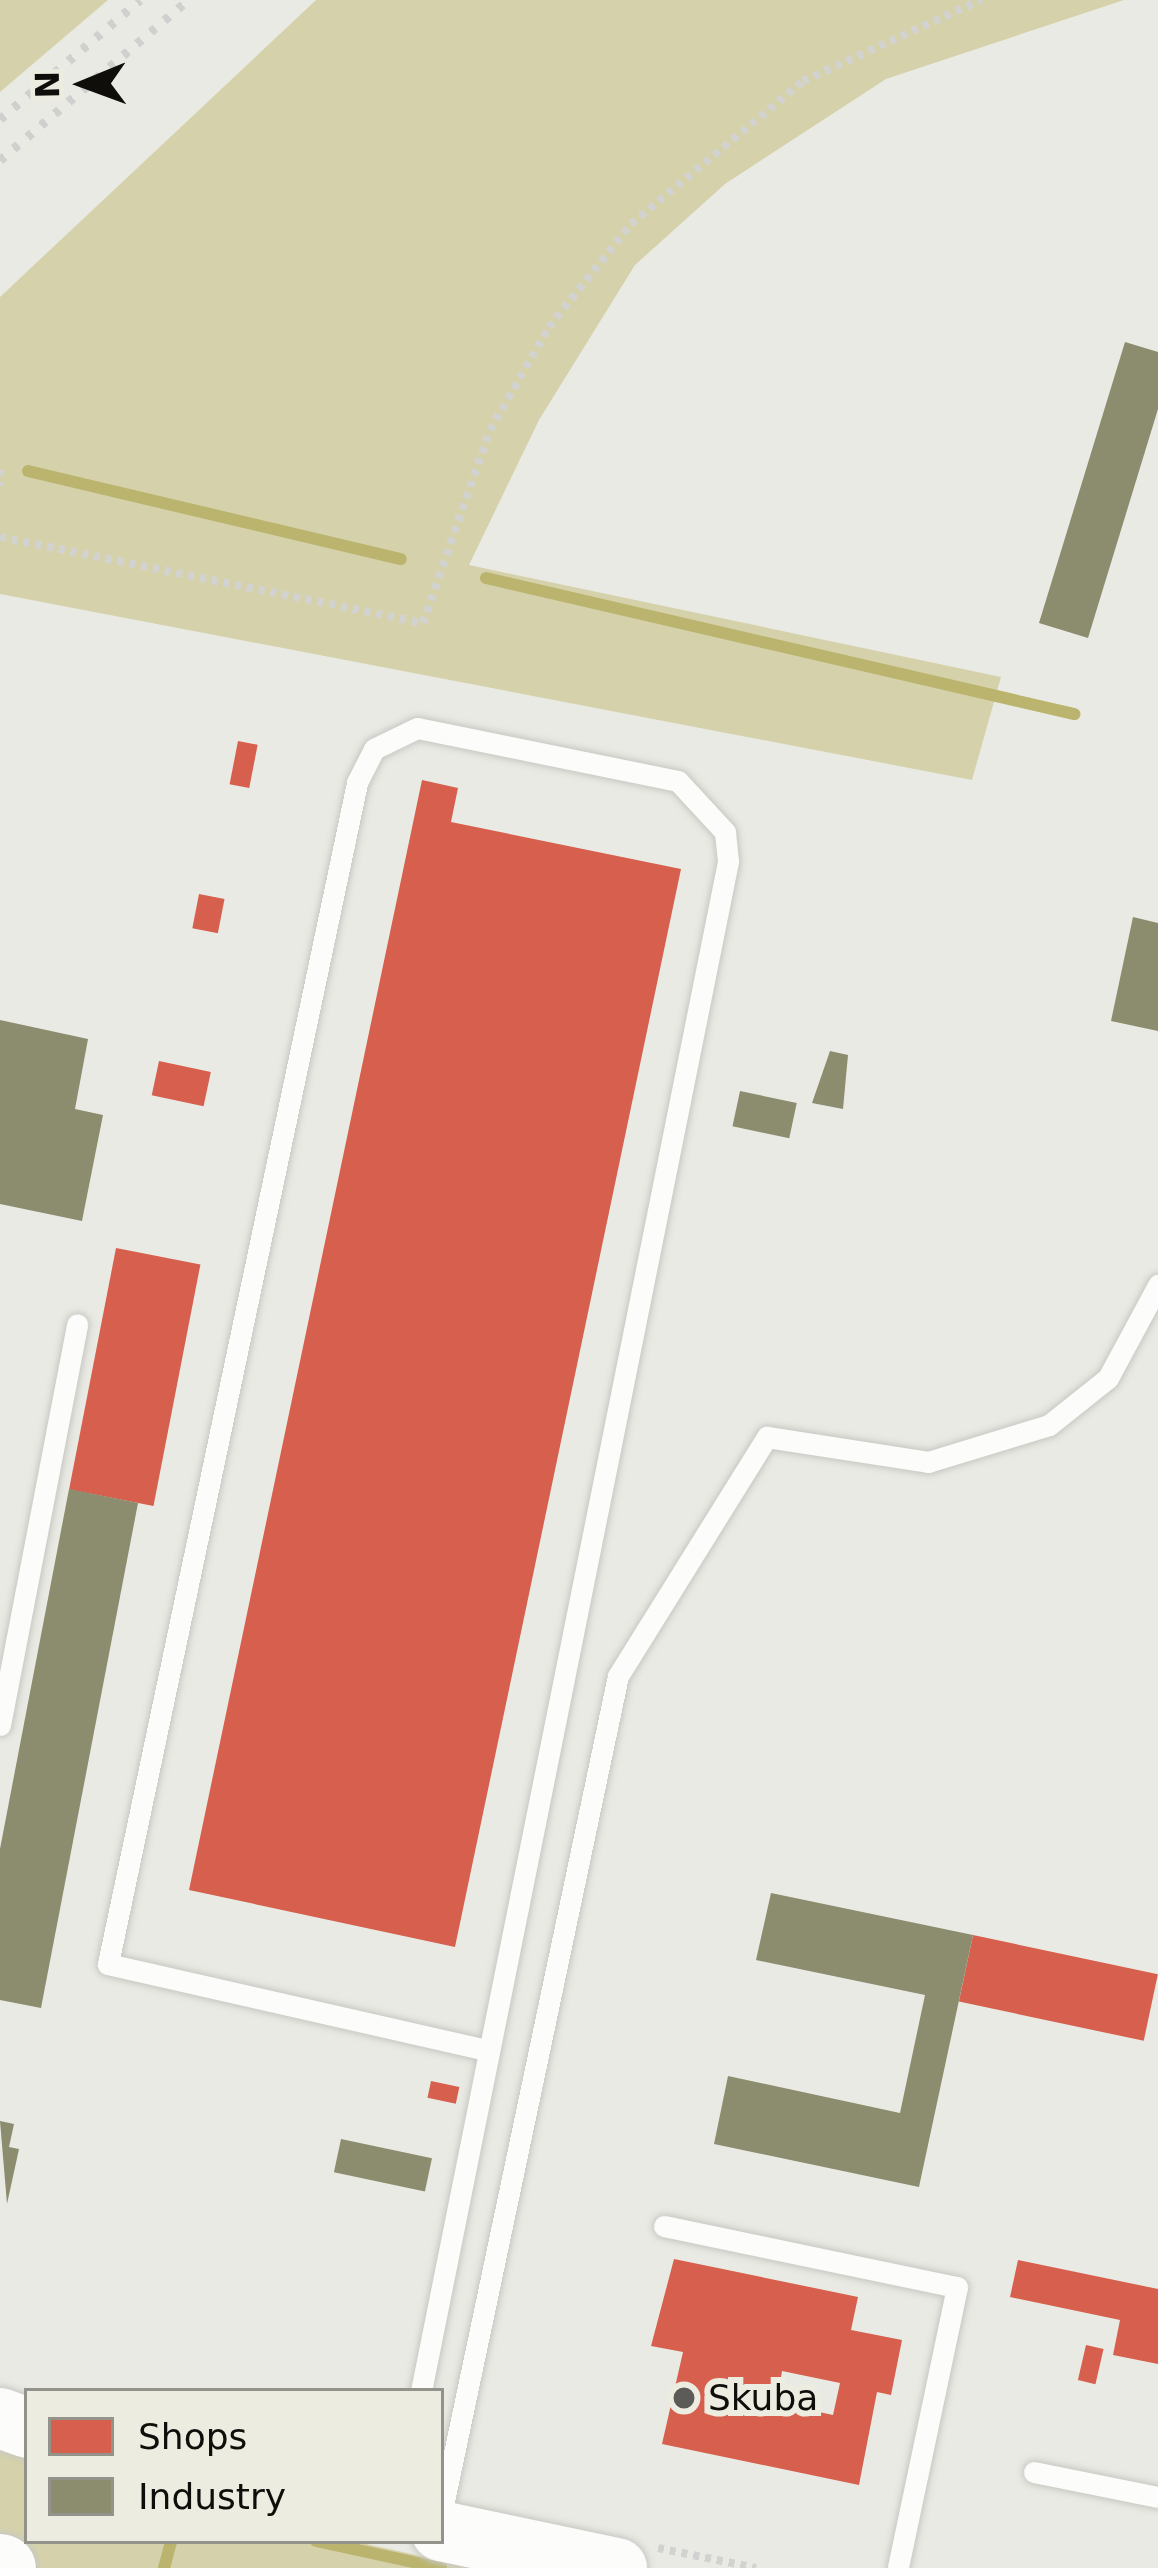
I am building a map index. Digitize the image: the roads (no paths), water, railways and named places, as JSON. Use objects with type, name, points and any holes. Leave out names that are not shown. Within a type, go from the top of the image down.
[{"type":"street","points":[[444,2532],[617,2568]]},
{"type":"lane","points":[[422,2388],[728,861],[725,832],[678,781],[417,728],[374,749],[357,783],[108,1964],[488,2050]]},
{"type":"lane","points":[[444,2501],[618,1676],[767,1437],[928,1462],[1049,1425],[1108,1378],[1158,1285]]},
{"type":"lane","points":[[0,1725],[77,1324]]},
{"type":"lane","points":[[664,2226],[957,2287],[898,2568]]},
{"type":"lane","points":[[1034,2472],[1158,2497]]},
{"type":"waterway","points":[[28,471],[401,559]]},
{"type":"waterway","points":[[486,578],[1074,714]]},
{"type":"waterway","points":[[164,2568],[170,2544]]},
{"type":"waterway","points":[[330,2544],[441,2568]]},
{"type":"railway","points":[[0,119],[140,0]]},
{"type":"railway","points":[[0,160],[188,0]]},
{"type":"place","name":"Skuba","points":[[684,2398]]}]
